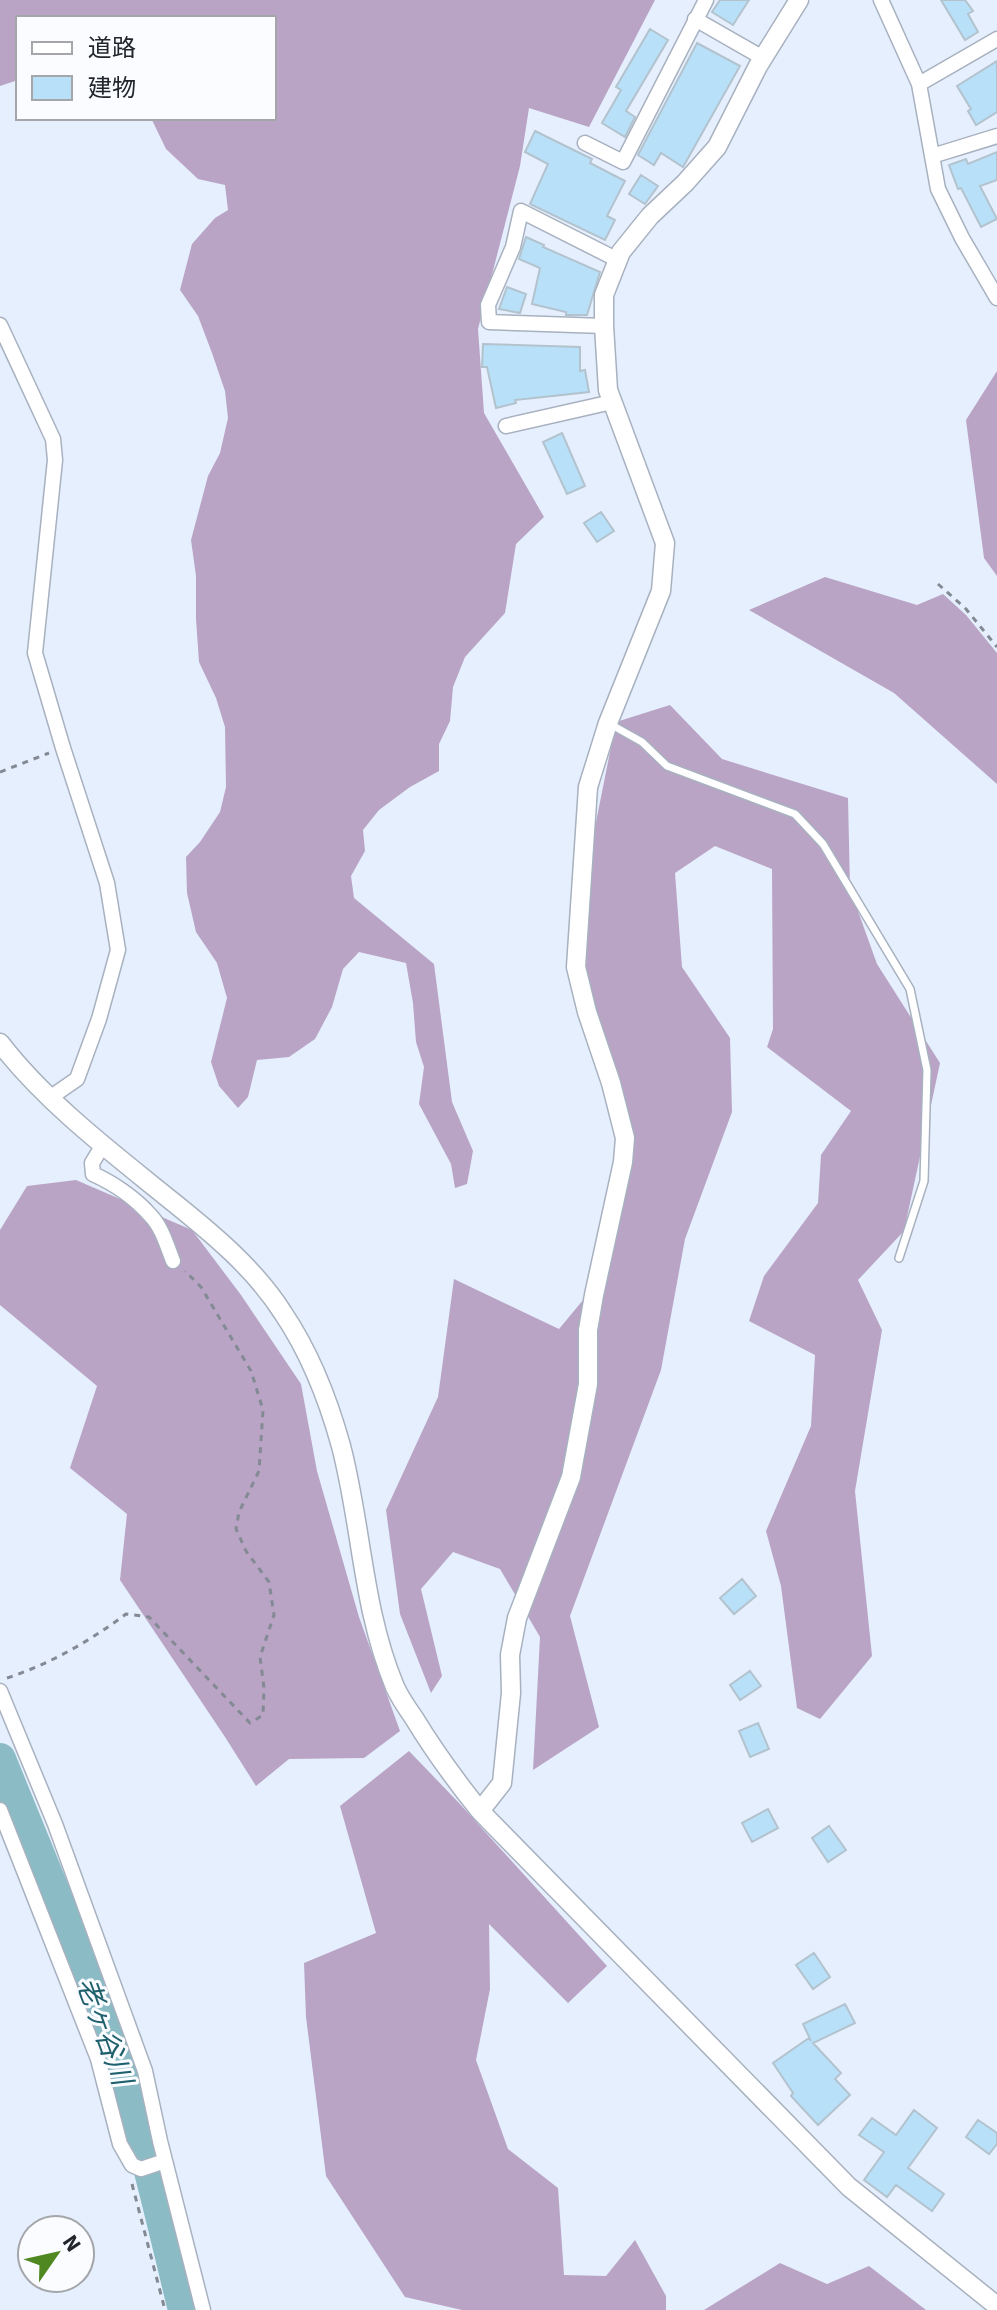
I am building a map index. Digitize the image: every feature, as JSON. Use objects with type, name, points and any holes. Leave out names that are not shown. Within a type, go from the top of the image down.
[{"type":"street","points":[[585,143],[623,162],[706,0]]},
{"type":"street","points":[[480,1811],[502,1783],[511,1693],[510,1655],[517,1618],[571,1477],[588,1384],[588,1330],[623,1162],[625,1138],[576,967],[588,787],[608,723],[661,591],[665,543],[608,390],[604,295],[621,252],[650,216],[717,147],[763,58],[799,0]]},
{"type":"street","points":[[889,3],[919,84],[938,189],[997,298]]},
{"type":"street","points":[[695,19],[763,58]]},
{"type":"street","points":[[919,84],[997,39]]},
{"type":"street","points":[[932,156],[997,136]]},
{"type":"street","points":[[604,326],[489,322],[488,305],[513,247],[521,211],[618,260]]},
{"type":"street","points":[[0,325],[53,439],[55,460],[35,653],[107,883],[118,950],[99,1019],[77,1079],[51,1097]]},
{"type":"street","points":[[506,426],[612,402]]},
{"type":"street","points":[[0,1043],[14,1061],[103,1145],[242,1261],[284,1314],[322,1385],[341,1447],[376,1631],[396,1689],[441,1762],[480,1811],[849,2187],[997,2306]]},
{"type":"street","points":[[103,1145],[92,1163],[93,1174],[111,1182],[151,1215],[163,1234],[173,1261]]},
{"type":"street","points":[[0,1691],[55,1824],[145,2071],[203,2310]]},
{"type":"street","points":[[0,1810],[98,2059],[120,2144],[132,2165],[141,2169],[165,2161]]},
{"type":"lane","points":[[608,723],[642,742],[667,766],[795,814],[823,844],[910,989],[927,1070],[924,1181],[899,1258]]},
{"type":"path","points":[[938,584],[966,609],[997,647]]},
{"type":"path","points":[[0,772],[63,748]]},
{"type":"path","points":[[0,1680],[31,1670],[97,1635],[126,1614],[149,1617],[250,1723],[263,1715],[260,1657],[274,1615],[269,1582],[246,1551],[236,1529],[239,1512],[259,1471],[263,1410],[251,1371],[201,1287],[173,1261]]},
{"type":"path","points":[[132,2165],[129,2173],[165,2310]]},
{"type":"shaded area","points":[[0,0],[655,0],[589,127],[529,108],[520,166],[478,329],[484,413],[544,517],[516,544],[505,613],[465,657],[453,687],[450,721],[439,744],[439,771],[379,810],[363,830],[365,851],[351,876],[354,898],[434,964],[452,1102],[473,1151],[467,1184],[455,1188],[451,1164],[419,1104],[424,1067],[416,1042],[406,963],[359,952],[343,969],[332,1007],[315,1039],[289,1057],[257,1060],[248,1097],[238,1108],[219,1086],[211,1062],[227,998],[217,963],[196,932],[187,893],[186,857],[220,812],[226,787],[225,727],[216,698],[199,662],[196,576],[191,540],[208,476],[220,453],[228,418],[225,391],[212,353],[198,316],[180,290],[192,244],[215,218],[228,210],[225,185],[198,179],[166,149],[152,120],[276,120],[276,16],[16,16],[16,81],[0,86]]},
{"type":"shaded area","points":[[997,371],[997,576],[984,558],[966,420]]},
{"type":"shaded area","points":[[825,577],[917,605],[943,594],[966,615],[997,653],[997,784],[894,693],[749,610]]},
{"type":"shaded area","points":[[670,705],[722,759],[848,798],[850,889],[877,964],[940,1063],[904,1231],[858,1280],[882,1330],[855,1491],[872,1656],[820,1719],[797,1708],[781,1586],[766,1531],[811,1426],[815,1355],[749,1321],[764,1276],[818,1203],[821,1155],[851,1111],[767,1047],[773,1029],[772,869],[715,846],[675,873],[682,967],[730,1038],[732,1112],[685,1239],[661,1370],[570,1616],[599,1727],[533,1770],[540,1637],[500,1569],[453,1552],[421,1589],[442,1676],[431,1693],[400,1614],[386,1510],[438,1397],[454,1279],[559,1329],[593,1288],[633,1142],[581,968],[594,832],[616,722]]},
{"type":"shaded area","points":[[76,1180],[192,1230],[241,1295],[301,1384],[317,1471],[359,1617],[400,1731],[364,1758],[289,1759],[256,1786],[120,1580],[127,1514],[70,1468],[97,1386],[0,1305],[0,1230],[27,1186]]},
{"type":"shaded area","points":[[409,1751],[607,1966],[568,2003],[489,1924],[490,1989],[476,2060],[508,2149],[558,2188],[564,2275],[606,2276],[635,2240],[666,2296],[666,2310],[462,2310],[405,2297],[326,2176],[306,2017],[304,1963],[376,1933],[340,1806]]},
{"type":"shaded area","points":[[780,2263],[827,2284],[869,2266],[926,2310],[704,2310]]},
{"type":"building","points":[[720,0],[749,0],[733,25],[712,12]]},
{"type":"building","points":[[941,0],[965,0],[973,11],[968,14],[978,32],[965,40]]},
{"type":"building","points":[[650,29],[668,40],[626,111],[635,117],[625,137],[602,123],[621,90],[616,87]]},
{"type":"building","points":[[697,43],[740,66],[683,167],[661,153],[654,165],[638,155]]},
{"type":"building","points":[[997,61],[997,112],[976,125],[968,111],[971,109],[957,86]]},
{"type":"building","points":[[535,131],[592,159],[590,163],[625,181],[607,216],[615,220],[605,240],[530,204],[548,164],[525,152]]},
{"type":"building","points":[[997,152],[997,180],[980,186],[997,219],[981,227],[961,188],[958,189],[949,165],[966,159],[968,164]]},
{"type":"building","points":[[641,175],[658,186],[645,204],[629,194]]},
{"type":"building","points":[[526,237],[600,272],[587,315],[566,315],[566,312],[532,304],[540,268],[519,259]]},
{"type":"building","points":[[507,287],[526,294],[520,313],[499,309]]},
{"type":"building","points":[[483,344],[580,347],[580,371],[585,370],[589,392],[515,400],[516,403],[496,408],[487,367],[482,367]]},
{"type":"building","points":[[562,433],[585,486],[567,494],[543,442]]},
{"type":"building","points":[[601,512],[614,531],[597,542],[584,523]]},
{"type":"building","points":[[742,1579],[756,1596],[734,1614],[720,1598]]},
{"type":"building","points":[[750,1671],[761,1686],[740,1700],[730,1685]]},
{"type":"building","points":[[758,1723],[769,1749],[750,1757],[739,1731]]},
{"type":"building","points":[[768,1809],[778,1828],[752,1842],[742,1823]]},
{"type":"building","points":[[829,1826],[846,1850],[828,1862],[812,1838]]},
{"type":"building","points":[[814,1953],[830,1977],[813,1989],[796,1965]]},
{"type":"building","points":[[845,2004],[855,2023],[813,2043],[841,2073],[835,2079],[850,2095],[818,2125],[791,2096],[793,2093],[773,2063],[809,2038],[811,2041],[803,2024]]},
{"type":"building","points":[[914,2110],[937,2128],[908,2168],[944,2194],[932,2211],[896,2185],[887,2197],[864,2180],[884,2152],[859,2135],[872,2118],[896,2135]]},
{"type":"building","points":[[978,2120],[997,2133],[997,2144],[989,2154],[966,2137]]},
{"type":"waterway","name":"老ヶ谷川","points":[[0,1759],[120,2067],[184,2310]]}]
